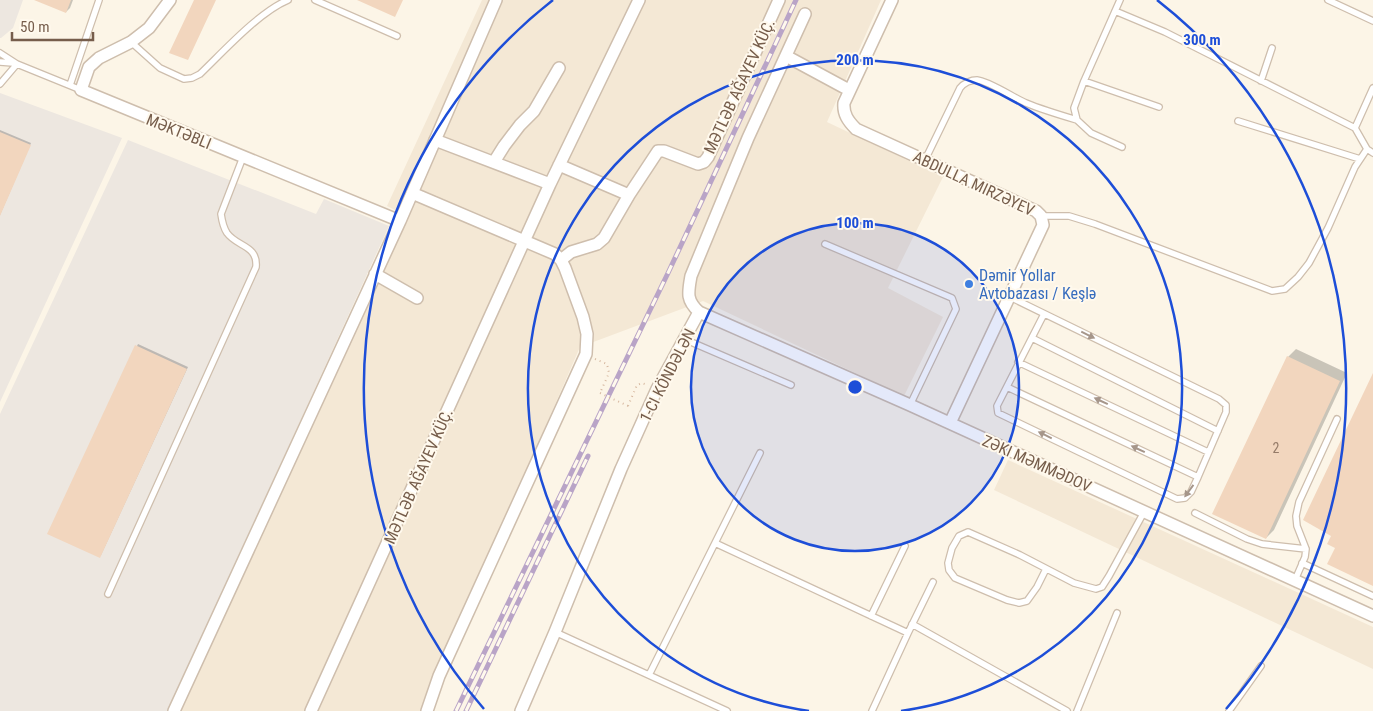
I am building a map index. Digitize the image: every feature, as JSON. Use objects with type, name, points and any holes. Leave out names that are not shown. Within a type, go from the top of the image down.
[{"type":"street","points":[[81,90],[89,67],[99,58],[131,42],[149,28],[170,0]]},
{"type":"street","points":[[174,711],[400,221],[496,0]]},
{"type":"street","name":"MƏTLƏB AĞAYEV KÜÇ.","points":[[311,711],[550,184],[638,0]]},
{"type":"street","name":"MƏTLƏB AĞAYEV KÜÇ.","points":[[561,260],[571,252],[597,244],[604,238],[658,152],[664,151],[698,164],[708,158],[779,0]]},
{"type":"street","name":"ABDULLA MIRZƏYEV","points":[[892,0],[849,90],[844,103],[846,118],[856,129],[1036,211],[1042,216],[1043,225],[1039,235],[950,423]]},
{"type":"street","name":"1-CI KÖNDƏLƏN","points":[[521,711],[657,389],[699,312],[692,306],[688,298],[691,276],[748,138],[805,14]]},
{"type":"street","points":[[786,56],[849,90]]},
{"type":"street","points":[[494,162],[520,125],[534,111],[559,68]]},
{"type":"street","name":"MƏKTƏBLI","points":[[81,90],[400,221]]},
{"type":"street","points":[[435,140],[550,184]]},
{"type":"street","points":[[559,165],[630,195]]},
{"type":"street","points":[[412,193],[555,254],[561,260],[583,317],[587,334],[586,354],[439,676],[426,711]]},
{"type":"street","points":[[375,274],[417,298]]},
{"type":"street","name":"ZƏKI MƏMMƏDOV","points":[[699,312],[950,423],[1373,616]]},
{"type":"lane","points":[[70,85],[100,0]]},
{"type":"lane","points":[[131,42],[160,68],[184,79],[192,78],[200,74],[255,22],[280,3],[288,0]]},
{"type":"lane","points":[[315,0],[397,36]]},
{"type":"lane","points":[[1077,120],[1074,108],[1120,0]]},
{"type":"lane","points":[[1328,0],[1373,21]]},
{"type":"lane","points":[[1042,216],[1069,216],[1095,224],[1272,292],[1285,289],[1298,277],[1309,262],[1328,228],[1360,159],[1370,151],[1355,128],[1165,32],[1115,11]]},
{"type":"lane","points":[[1261,81],[1272,48]]},
{"type":"lane","points":[[0,54],[17,64],[81,90]]},
{"type":"lane","points":[[0,62],[17,64]]},
{"type":"lane","points":[[0,84],[17,64]]},
{"type":"lane","points":[[926,160],[960,88],[968,82],[977,80],[1026,103],[1077,120],[1091,133],[1122,147]]},
{"type":"lane","points":[[1084,81],[1159,107]]},
{"type":"lane","points":[[1355,128],[1373,88]]},
{"type":"lane","points":[[1238,120],[1360,159]]},
{"type":"lane","points":[[108,594],[256,267],[257,259],[252,251],[228,234],[222,224],[221,214],[243,157]]},
{"type":"lane","points":[[824,244],[952,298],[956,309],[910,405]]},
{"type":"lane","points":[[1010,297],[1219,399],[1226,405],[1226,412],[1198,477],[1185,498],[1177,499],[998,413],[997,406],[1044,314]]},
{"type":"lane","points":[[1032,338],[1218,431]]},
{"type":"lane","points":[[684,339],[791,386]]},
{"type":"lane","points":[[1018,362],[1208,452]]},
{"type":"lane","points":[[1006,387],[1198,477]]},
{"type":"lane","points":[[1294,580],[1305,557],[1306,549],[1297,526],[1296,516],[1299,502],[1337,419]]},
{"type":"lane","points":[[649,675],[760,453]]},
{"type":"lane","points":[[1046,569],[1027,601],[1019,603],[1007,600],[955,578],[949,570],[948,563],[952,548],[959,536],[968,532],[989,541],[1046,569],[1074,583],[1096,589],[1102,587],[1144,512]]},
{"type":"lane","points":[[1195,513],[1246,539],[1262,544],[1306,549]]},
{"type":"lane","points":[[715,543],[908,633]]},
{"type":"lane","points":[[871,616],[905,546]]},
{"type":"lane","points":[[1302,563],[1373,596]]},
{"type":"lane","points":[[872,711],[933,582]]},
{"type":"lane","points":[[1077,711],[1117,613]]},
{"type":"lane","points":[[912,624],[1066,711]]},
{"type":"lane","points":[[555,632],[727,711]]},
{"type":"lane","points":[[1229,711],[1261,666]]},
{"type":"path","points":[[586,354],[607,364],[609,373],[600,393],[628,406],[638,385]]},
{"type":"shaded area","points":[[0,0],[23,0],[13,28],[1,38],[0,38]]},
{"type":"shaded area","points":[[482,0],[881,0],[827,122],[943,177],[888,288],[943,317],[904,396],[703,301],[580,347],[422,711],[180,711],[407,216],[387,206]]},
{"type":"shaded area","points":[[0,93],[122,138],[0,402]]},
{"type":"shaded area","points":[[128,140],[316,214],[324,199],[389,226],[168,711],[0,711],[0,414]]},
{"type":"shaded area","points":[[1008,460],[1373,627],[1373,669],[994,490]]},
{"type":"building","points":[[34,0],[71,0],[66,13]]},
{"type":"building","points":[[194,0],[216,0],[188,60],[169,53]]},
{"type":"building","points":[[357,0],[403,0],[395,17]]},
{"type":"building","points":[[0,132],[31,145],[0,216]]},
{"type":"building","points":[[135,345],[187,369],[100,558],[47,534]]},
{"type":"building","points":[[1287,356],[1340,381],[1266,539],[1212,514]]},
{"type":"building","points":[[1373,373],[1373,586],[1327,564],[1335,548],[1327,544],[1331,536],[1303,520]]},
{"type":"railway","points":[[456,711],[668,273],[796,0]]},
{"type":"railway","points":[[466,711],[588,456]]},
{"type":"place","name":"Dəmir Yollar Avtobazası / Keşlə","points":[[969,284]]}]
